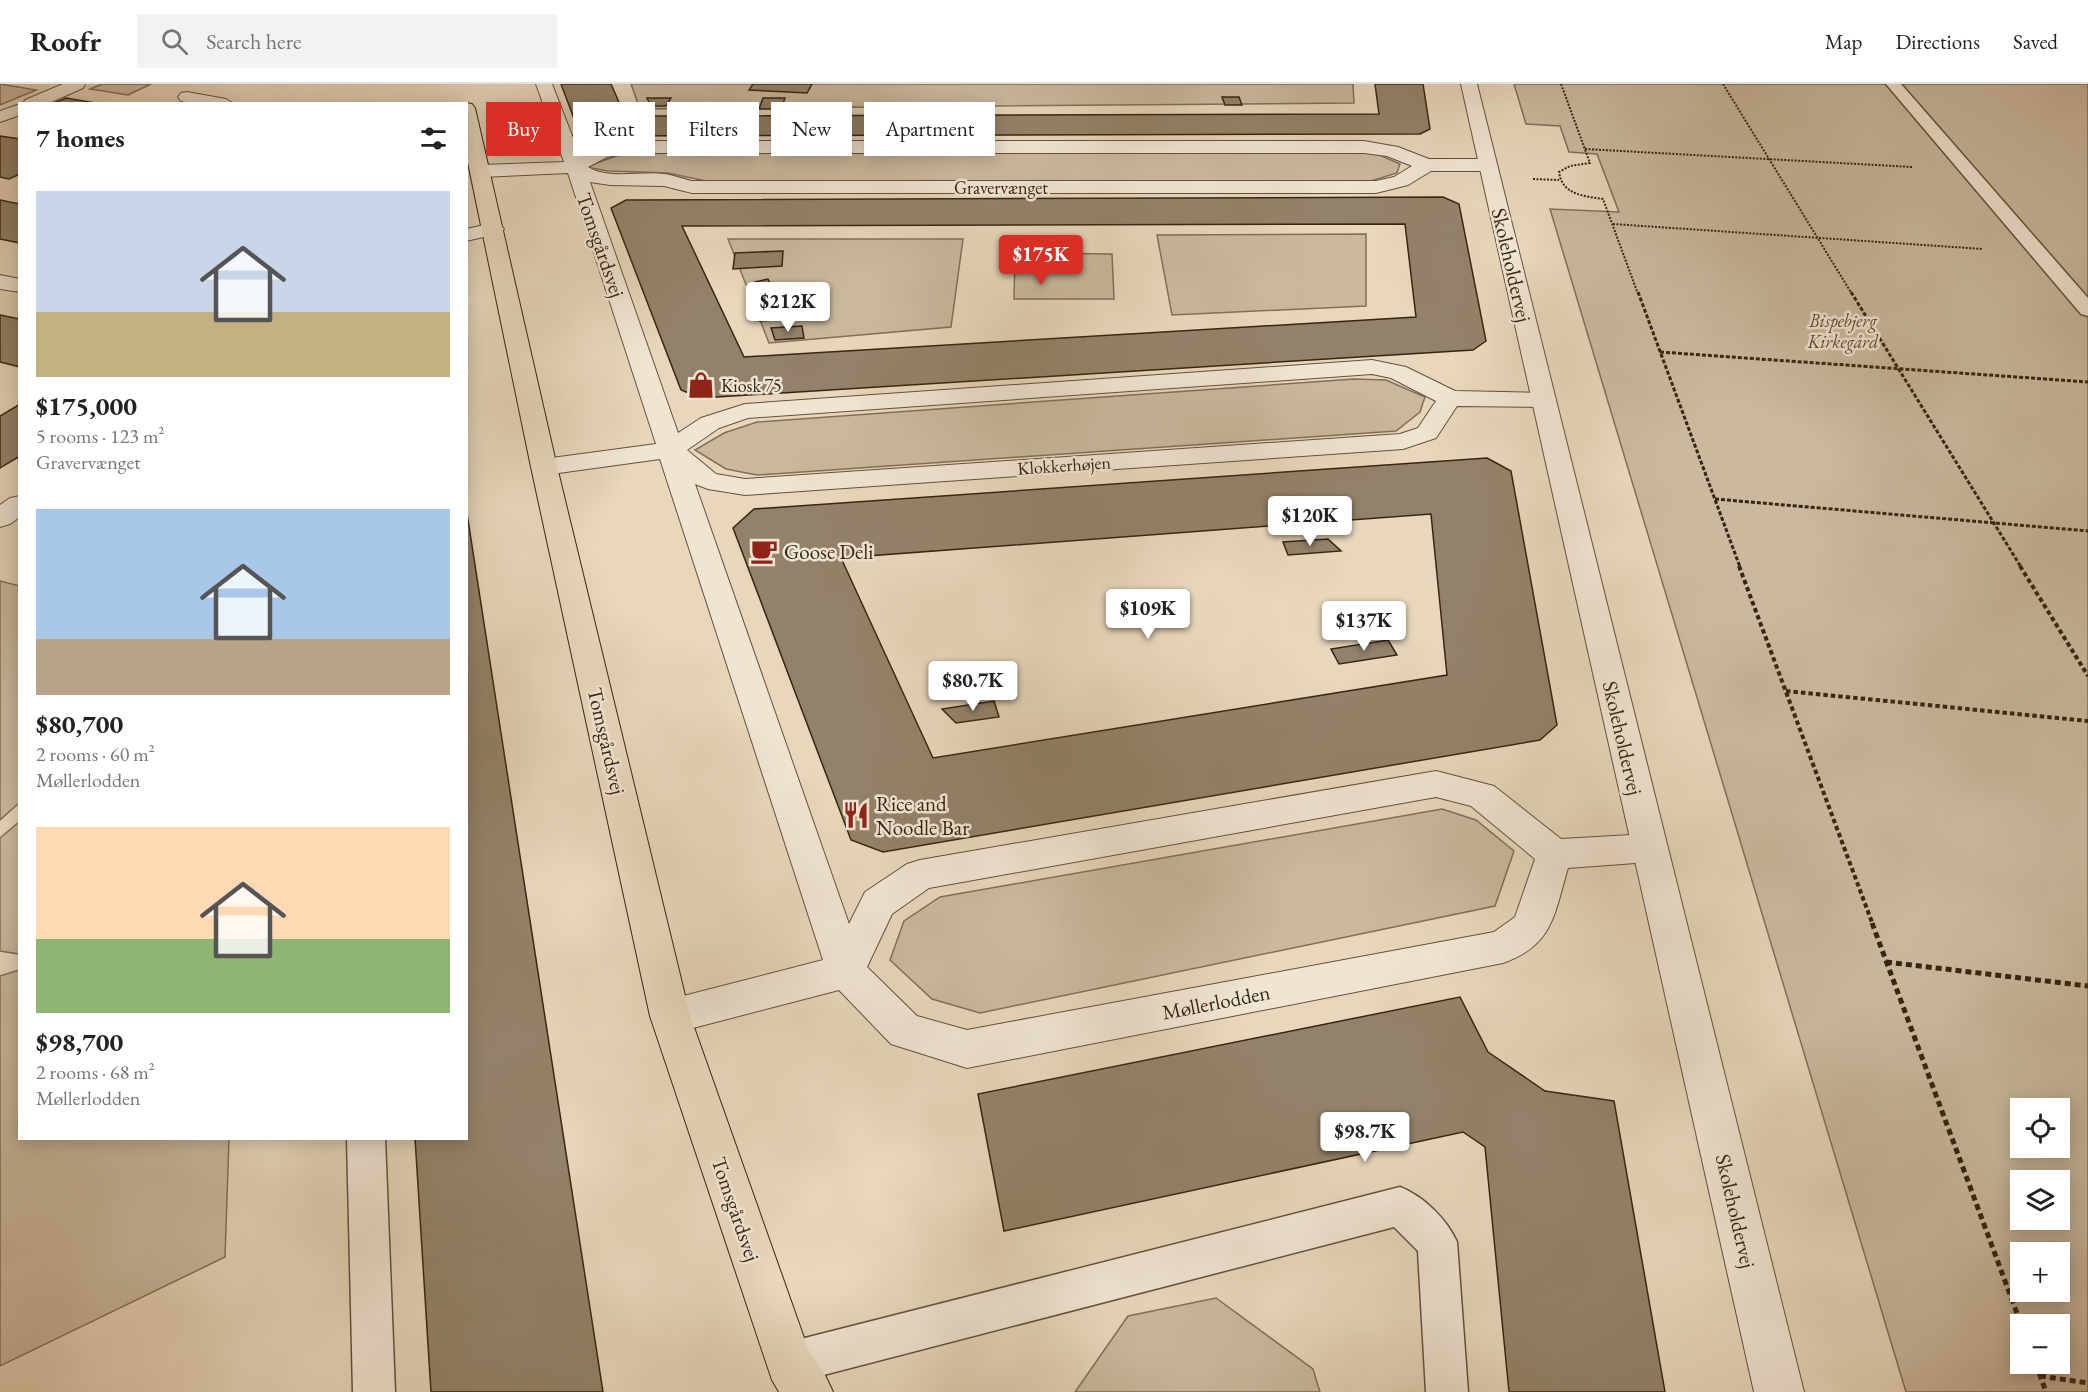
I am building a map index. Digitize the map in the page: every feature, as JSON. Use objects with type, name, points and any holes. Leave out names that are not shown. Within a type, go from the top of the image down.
[{"type":"main road","name":"Tomsgårdsvej","points":[[468,118],[480,171],[480,232],[544,467],[670,1016],[796,1382]]},
{"type":"street","points":[[36,102],[77,84]]},
{"type":"street","name":"Tomsgårdsvej","points":[[544,84],[575,167],[846,971]]},
{"type":"street","name":"Skoleholdervej","points":[[1469,84],[1779,1392]]},
{"type":"street","points":[[187,97],[215,102]]},
{"type":"street","points":[[3,126],[18,111]]},
{"type":"street","name":"Gravervænget","points":[[480,171],[575,167],[602,152],[641,147],[1364,147],[1391,151],[1426,165],[1488,165]]},
{"type":"street","name":"Gravervænget","points":[[575,167],[589,176],[610,179],[664,180],[692,187],[1376,187],[1401,182],[1426,165]]},
{"type":"street","points":[[0,282],[18,286]]},
{"type":"street","points":[[544,467],[670,450],[710,423],[745,411],[1372,367],[1398,372],[1450,398],[1544,400]]},
{"type":"street","name":"Klokkerhøjen","points":[[670,450],[708,481],[745,487],[1403,441],[1427,433],[1450,398]]},
{"type":"street","points":[[0,518],[18,505]]},
{"type":"street","points":[[670,1016],[846,971],[878,903],[920,875],[1436,784],[1482,795],[1554,854],[1650,848]]},
{"type":"street","name":"Møllerlodden","points":[[846,971],[906,1031],[967,1049],[1503,947],[1531,927],[1554,854]]},
{"type":"lane","points":[[1893,84],[2088,310]]},
{"type":"lane","points":[[366,1140],[374,1392]]},
{"type":"lane","points":[[796,1382],[1400,1206],[1437,1242],[1447,1392]]},
{"type":"path","points":[[1561,84],[1590,163],[1570,166],[1559,172],[1559,180],[1566,190],[1603,199],[2017,1314]]},
{"type":"path","points":[[1723,84],[2088,676]]},
{"type":"path","points":[[1585,149],[1967,170]]},
{"type":"path","points":[[1613,224],[2038,253]]},
{"type":"path","points":[[1660,352],[2088,382]]},
{"type":"path","points":[[1715,499],[2088,531]]},
{"type":"path","points":[[1786,691],[2088,721]]},
{"type":"path","points":[[1887,962],[2088,986]]},
{"type":"path","points":[[2046,1392],[2040,1376],[2088,1383]]},
{"type":"green space","points":[[0,84],[36,90],[0,105]]},
{"type":"green space","points":[[102,84],[151,84],[128,95],[90,89]]},
{"type":"green space","points":[[631,84],[1353,84],[1354,103],[995,106],[995,102],[864,102],[864,107],[852,107],[852,102],[771,102],[771,108],[759,108],[759,102],[667,102],[667,109],[655,109],[655,102],[637,102]]},
{"type":"green space","name":"Bispebjerg Kirkegård","points":[[1514,84],[2088,84],[2088,1392],[1906,1392],[1550,209],[1619,212],[1597,154],[1569,152],[1560,126],[1526,124]]},
{"type":"green space","points":[[1357,151],[1377,154],[1400,164],[1397,173],[1371,181],[706,181],[668,173],[608,171],[586,167],[616,156],[655,156],[655,153],[667,153],[667,156],[759,156],[759,153],[771,153],[771,156],[852,156],[852,152],[864,152],[864,156],[995,156],[995,152]]},
{"type":"green space","points":[[1366,234],[1366,306],[1172,315],[1157,235]]},
{"type":"green space","points":[[728,239],[963,239],[951,327],[769,343]]},
{"type":"green space","points":[[1015,253],[1112,254],[1114,299],[1014,299]]},
{"type":"green space","points":[[1354,379],[1386,380],[1425,397],[1420,412],[1396,431],[757,475],[726,469],[695,450],[724,433],[757,422]]},
{"type":"green space","points":[[0,581],[18,586],[18,804],[0,820]]},
{"type":"green space","points":[[1442,809],[1476,820],[1514,851],[1495,906],[980,1013],[932,999],[890,960],[904,921],[940,897]]},
{"type":"green space","points":[[18,823],[18,954],[0,951],[0,838]]},
{"type":"green space","points":[[18,970],[18,1140],[229,1140],[225,1257],[0,1366],[0,976]]},
{"type":"green space","points":[[1216,1298],[1313,1369],[1320,1392],[1075,1392],[1128,1316]]},
{"type":"building","points":[[561,84],[611,84],[619,102],[573,102],[573,116]]},
{"type":"building","points":[[753,84],[812,84],[807,93],[749,90]]},
{"type":"building","points":[[1375,84],[1423,84],[1430,129],[1420,134],[995,135],[995,115],[1379,114]]},
{"type":"building","points":[[1222,97],[1239,97],[1242,105],[1225,105]]},
{"type":"building","points":[[66,98],[89,102],[57,102]]},
{"type":"building","points":[[647,98],[671,98],[666,106],[655,106],[655,102],[649,102]]},
{"type":"building","points":[[763,98],[785,98],[784,102],[771,102],[771,109],[759,109]]},
{"type":"building","points":[[852,115],[864,115],[864,135],[852,135]]},
{"type":"building","points":[[655,116],[667,116],[667,136],[655,136]]},
{"type":"building","points":[[759,116],[771,116],[771,136],[759,136]]},
{"type":"building","points":[[0,136],[18,139],[18,175],[9,179],[0,177]]},
{"type":"building","points":[[1443,197],[1459,204],[1486,341],[1473,350],[701,398],[681,390],[611,208],[626,200]],"holes":[[[1405,224],[1416,317],[744,357],[682,226]]]},
{"type":"building","points":[[0,200],[18,204],[18,243],[0,239]]},
{"type":"building","points":[[783,251],[782,266],[733,269],[735,253]]},
{"type":"building","points":[[768,279],[774,292],[761,294],[755,282]]},
{"type":"building","points":[[811,300],[811,317],[759,321],[759,303]]},
{"type":"building","points":[[0,315],[18,319],[18,366],[0,362]]},
{"type":"building","points":[[802,326],[804,338],[775,340],[771,328]]},
{"type":"building","points":[[18,405],[18,457],[0,468],[0,416]]},
{"type":"building","points":[[1487,458],[1511,471],[1557,725],[1540,740],[883,852],[851,840],[733,528],[754,509]],"holes":[[[1431,514],[1447,675],[933,758],[841,558]]]},
{"type":"building","points":[[468,520],[603,1392],[431,1392],[415,1140],[468,1140]]},
{"type":"building","points":[[1328,539],[1341,551],[1288,555],[1283,542]]},
{"type":"building","points":[[1388,640],[1397,655],[1339,664],[1331,649]]},
{"type":"building","points":[[994,701],[999,717],[956,723],[942,709]]},
{"type":"building","points":[[1460,997],[1488,1052],[1545,1091],[1614,1101],[1665,1392],[1509,1392],[1485,1147],[1463,1132],[1004,1231],[978,1094]]},
{"type":"place","name":"Kiosk 75","points":[[701,385]]},
{"type":"place","name":"Goose Deli","points":[[764,551]]},
{"type":"place","name":"Rice and Noodle Bar","points":[[856,815]]}]
